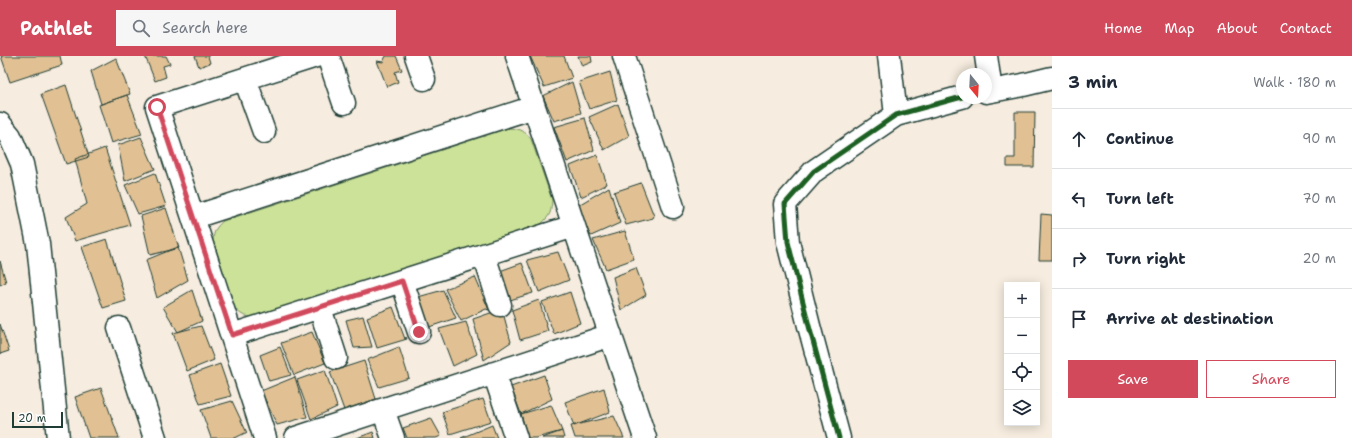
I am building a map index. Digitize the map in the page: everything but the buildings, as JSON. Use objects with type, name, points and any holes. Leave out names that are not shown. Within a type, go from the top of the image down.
[{"type":"street","points":[[265,438],[157,107],[316,56]]},
{"type":"street","points":[[328,56],[344,103]]},
{"type":"street","points":[[416,56],[424,79]]},
{"type":"street","points":[[517,56],[645,438]]},
{"type":"street","points":[[624,56],[673,207]]},
{"type":"street","points":[[889,56],[896,115]]},
{"type":"street","points":[[986,56],[987,68]]},
{"type":"street","points":[[992,91],[1052,78]]},
{"type":"street","points":[[245,79],[264,132]]},
{"type":"street","points":[[839,438],[788,242],[785,204],[814,170],[896,115],[956,99]]},
{"type":"street","points":[[194,217],[534,107]]},
{"type":"street","points":[[0,124],[10,136],[22,164],[38,244],[58,438]]},
{"type":"street","points":[[232,335],[574,226]]},
{"type":"street","points":[[484,255],[500,305]]},
{"type":"street","points":[[402,281],[419,332]]},
{"type":"street","points":[[320,308],[336,358]]},
{"type":"street","points":[[119,328],[155,438]]},
{"type":"street","points":[[296,438],[610,336]]},
{"type":"street","points":[[494,373],[516,438]]},
{"type":"street","points":[[383,410],[393,438]]},
{"type":"green space","points":[[509,128],[522,131],[531,139],[552,200],[550,213],[541,224],[255,317],[243,315],[234,307],[213,240],[216,229],[223,221]]},
{"type":"cycle path","points":[[839,438],[788,242],[785,204],[814,171],[896,115],[956,99]]},
{"type":"route","points":[[157,107],[232,335],[402,281],[419,332]]}]
